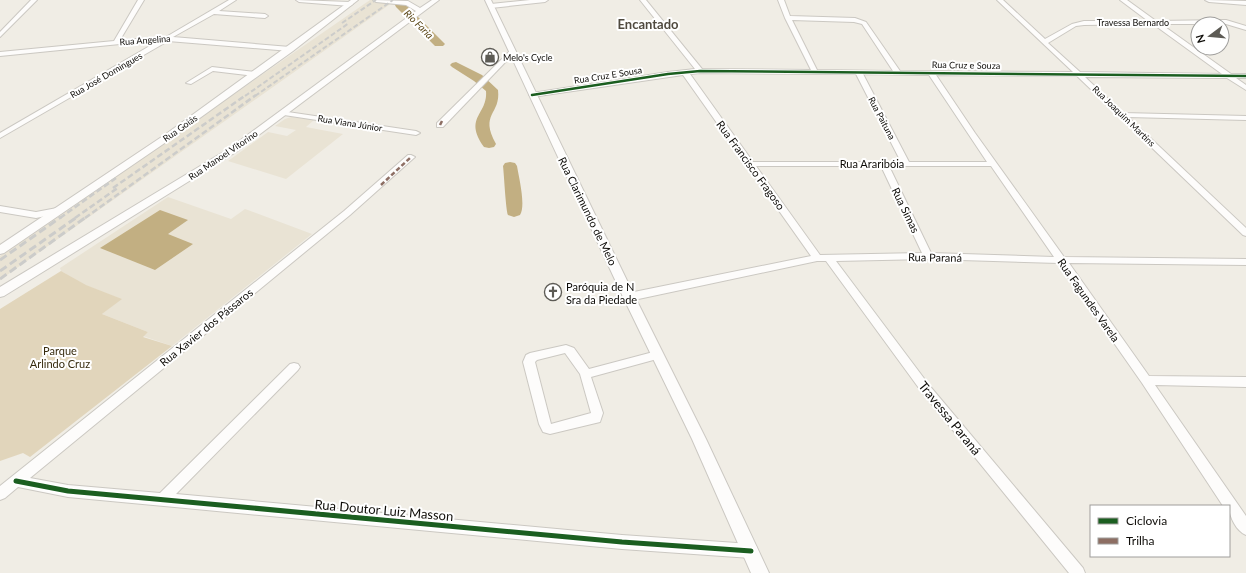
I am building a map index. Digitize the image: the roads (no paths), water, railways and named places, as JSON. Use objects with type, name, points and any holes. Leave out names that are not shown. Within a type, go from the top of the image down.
[{"type":"highway","points":[[1209,0],[1246,3]]},
{"type":"main road","points":[[376,0],[405,1],[410,3],[416,15]]},
{"type":"main road","name":"Rua Manoel Vitorino","points":[[0,293],[233,150],[436,0]]},
{"type":"main road","name":"Rua Goiás","points":[[0,250],[39,218],[57,211],[168,136],[256,74],[354,1]]},
{"type":"main road","name":"Rua Clarimundo de Melo","points":[[489,3],[751,551],[760,573]]},
{"type":"street","points":[[0,35],[34,0]]},
{"type":"street","points":[[116,42],[141,0]]},
{"type":"street","name":"Rua José Domingues","points":[[0,136],[233,0]]},
{"type":"street","points":[[299,0],[354,1]]},
{"type":"street","points":[[489,3],[545,0]]},
{"type":"street","points":[[643,0],[700,71]]},
{"type":"street","points":[[781,0],[814,72]]},
{"type":"street","name":"Rua Joaquim Martins","points":[[1000,0],[1080,74],[1246,233]]},
{"type":"street","points":[[1123,0],[1246,88]]},
{"type":"street","points":[[214,12],[264,16]]},
{"type":"street","points":[[788,18],[855,20],[865,24],[898,73]]},
{"type":"street","name":"Travessa Bernardo","points":[[1045,42],[1079,24],[1100,22],[1226,22],[1246,28]]},
{"type":"street","name":"Rua Angelina","points":[[0,54],[170,38],[290,49]]},
{"type":"street","points":[[441,123],[512,52]]},
{"type":"street","points":[[189,83],[212,69],[256,74]]},
{"type":"street","name":"Rua Cruz e Souza","points":[[685,72],[858,72],[1246,76]]},
{"type":"street","name":"Rua Cruz E Sousa","points":[[532,95],[685,72]]},
{"type":"street","name":"Rua Francisco Fragoso","points":[[685,72],[817,258]]},
{"type":"street","name":"Rua Paituna","points":[[858,72],[906,163]]},
{"type":"street","name":"Rua Fagundes Varela","points":[[931,73],[1060,260],[1146,380],[1246,528]]},
{"type":"street","name":"Rua Viana Júnior","points":[[284,112],[416,133]]},
{"type":"street","points":[[1123,115],[1246,118]]},
{"type":"street","name":"Rua Xavier dos Pássaros","points":[[0,494],[381,185],[411,157]]},
{"type":"street","name":"Rua Simas","points":[[883,163],[928,256]]},
{"type":"street","name":"Rua Araribóia","points":[[749,164],[994,164]]},
{"type":"street","points":[[0,209],[39,218]]},
{"type":"street","name":"Rua Paraná","points":[[629,297],[817,258],[928,256],[1060,260],[1246,262]]},
{"type":"street","name":"Travessa Paraná","points":[[829,258],[925,388],[1078,573]]},
{"type":"street","points":[[568,349],[586,374],[585,375],[597,413],[596,418],[550,429],[547,428],[529,362],[530,358],[568,349]]},
{"type":"street","points":[[586,374],[657,355]]},
{"type":"street","points":[[163,499],[294,367]]},
{"type":"street","points":[[1146,380],[1246,382]]},
{"type":"street","name":"Rua Doutor Luiz Masson","points":[[16,481],[68,491],[309,514],[622,542],[751,551]]},
{"type":"waterway","name":"Rio Faria","points":[[400,5],[439,44]]},
{"type":"waterway","name":"Rio Faria","points":[[456,65],[478,78],[492,90],[493,97],[485,113],[482,126],[489,144]]},
{"type":"waterway","name":"Rio Faria","points":[[510,166],[514,193],[514,212]]},
{"type":"railway","points":[[342,23],[376,0]]},
{"type":"railway","points":[[255,96],[393,0]]},
{"type":"railway","points":[[245,96],[349,23]]},
{"type":"railway","points":[[113,188],[246,95]]},
{"type":"railway","points":[[85,218],[256,95]]},
{"type":"railway","points":[[60,218],[116,178]]},
{"type":"railway","points":[[75,218],[119,187]]},
{"type":"railway","points":[[0,260],[61,217]]},
{"type":"railway","points":[[0,271],[77,217]]},
{"type":"railway","points":[[0,279],[86,217]]},
{"type":"place","name":"Melo's Cycle","points":[[490,57]]},
{"type":"place","name":"Paróquia de N Sra da Piedade","points":[[553,292]]},
{"type":"district","name":"Encantado","points":[[648,24]]},
{"type":"park label","name":"Parque Arlindo Cruz","points":[[60,356]]}]
